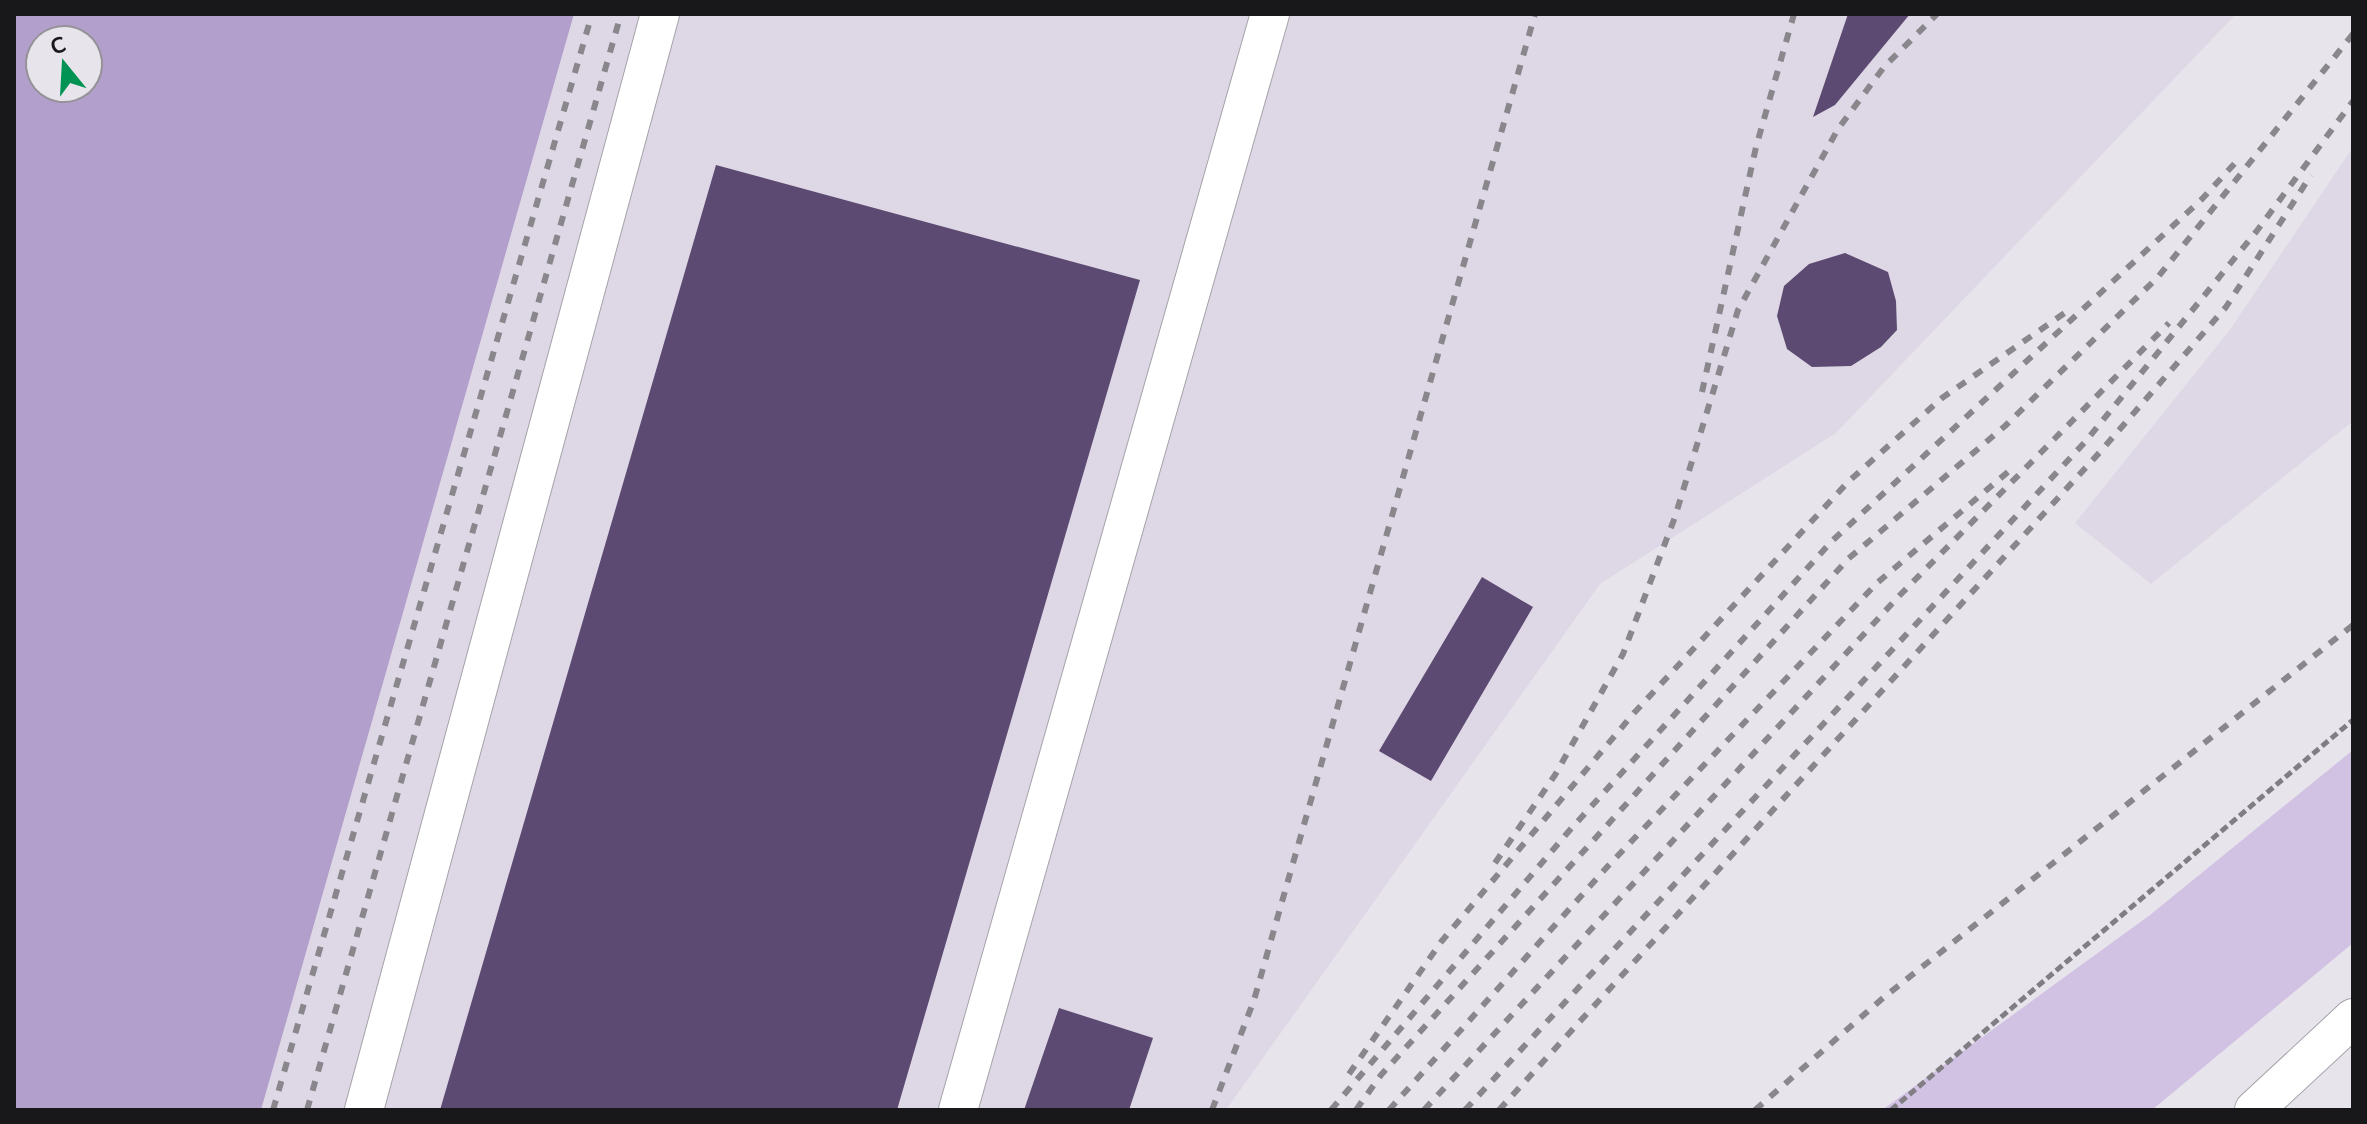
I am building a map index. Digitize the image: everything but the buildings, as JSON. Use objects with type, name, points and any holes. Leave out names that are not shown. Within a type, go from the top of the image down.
[{"type":"street","points":[[364,1110],[660,14]]},
{"type":"street","points":[[958,1110],[1270,14]]},
{"type":"street","points":[[2266,1106],[2353,1018]]},
{"type":"path","points":[[1891,1110],[2353,720]]},
{"type":"shaded area","points":[[14,14],[574,14],[261,1110],[14,1110]]},
{"type":"shaded area","points":[[574,14],[2236,14],[1836,433],[1600,584],[1226,1110],[261,1110]]},
{"type":"shaded area","points":[[2353,147],[2353,421],[2151,584],[2075,523],[2229,331]]},
{"type":"shaded area","points":[[2353,750],[2353,943],[2152,1110],[1882,1110],[2150,915]]},
{"type":"railway","points":[[273,1110],[592,14]]},
{"type":"railway","points":[[307,1110],[621,14]]},
{"type":"railway","points":[[1212,1110],[1254,1000],[1535,14]]},
{"type":"railway","points":[[1702,392],[1756,147],[1794,14]]},
{"type":"railway","points":[[1495,863],[1555,775],[1623,654],[1675,517],[1738,310],[1838,129],[1884,67],[1937,14]]},
{"type":"railway","points":[[1356,1110],[1381,1075],[1848,559],[2005,426],[2158,277],[2353,34]]},
{"type":"railway","points":[[1465,1110],[2085,442],[2256,232],[2353,101]]},
{"type":"railway","points":[[1331,1110],[1569,831],[1832,541],[2202,199],[2236,162]]},
{"type":"railway","points":[[1499,1110],[2100,452],[2226,307],[2311,175]]},
{"type":"railway","points":[[1349,1074],[1441,942],[1634,713],[1848,482],[1942,398],[2069,310]]},
{"type":"railway","points":[[1424,1110],[1900,595],[2169,323]]},
{"type":"railway","points":[[1389,1110],[1608,866],[1877,583],[2009,471]]},
{"type":"railway","points":[[1755,1110],[1883,998],[2353,625]]}]
